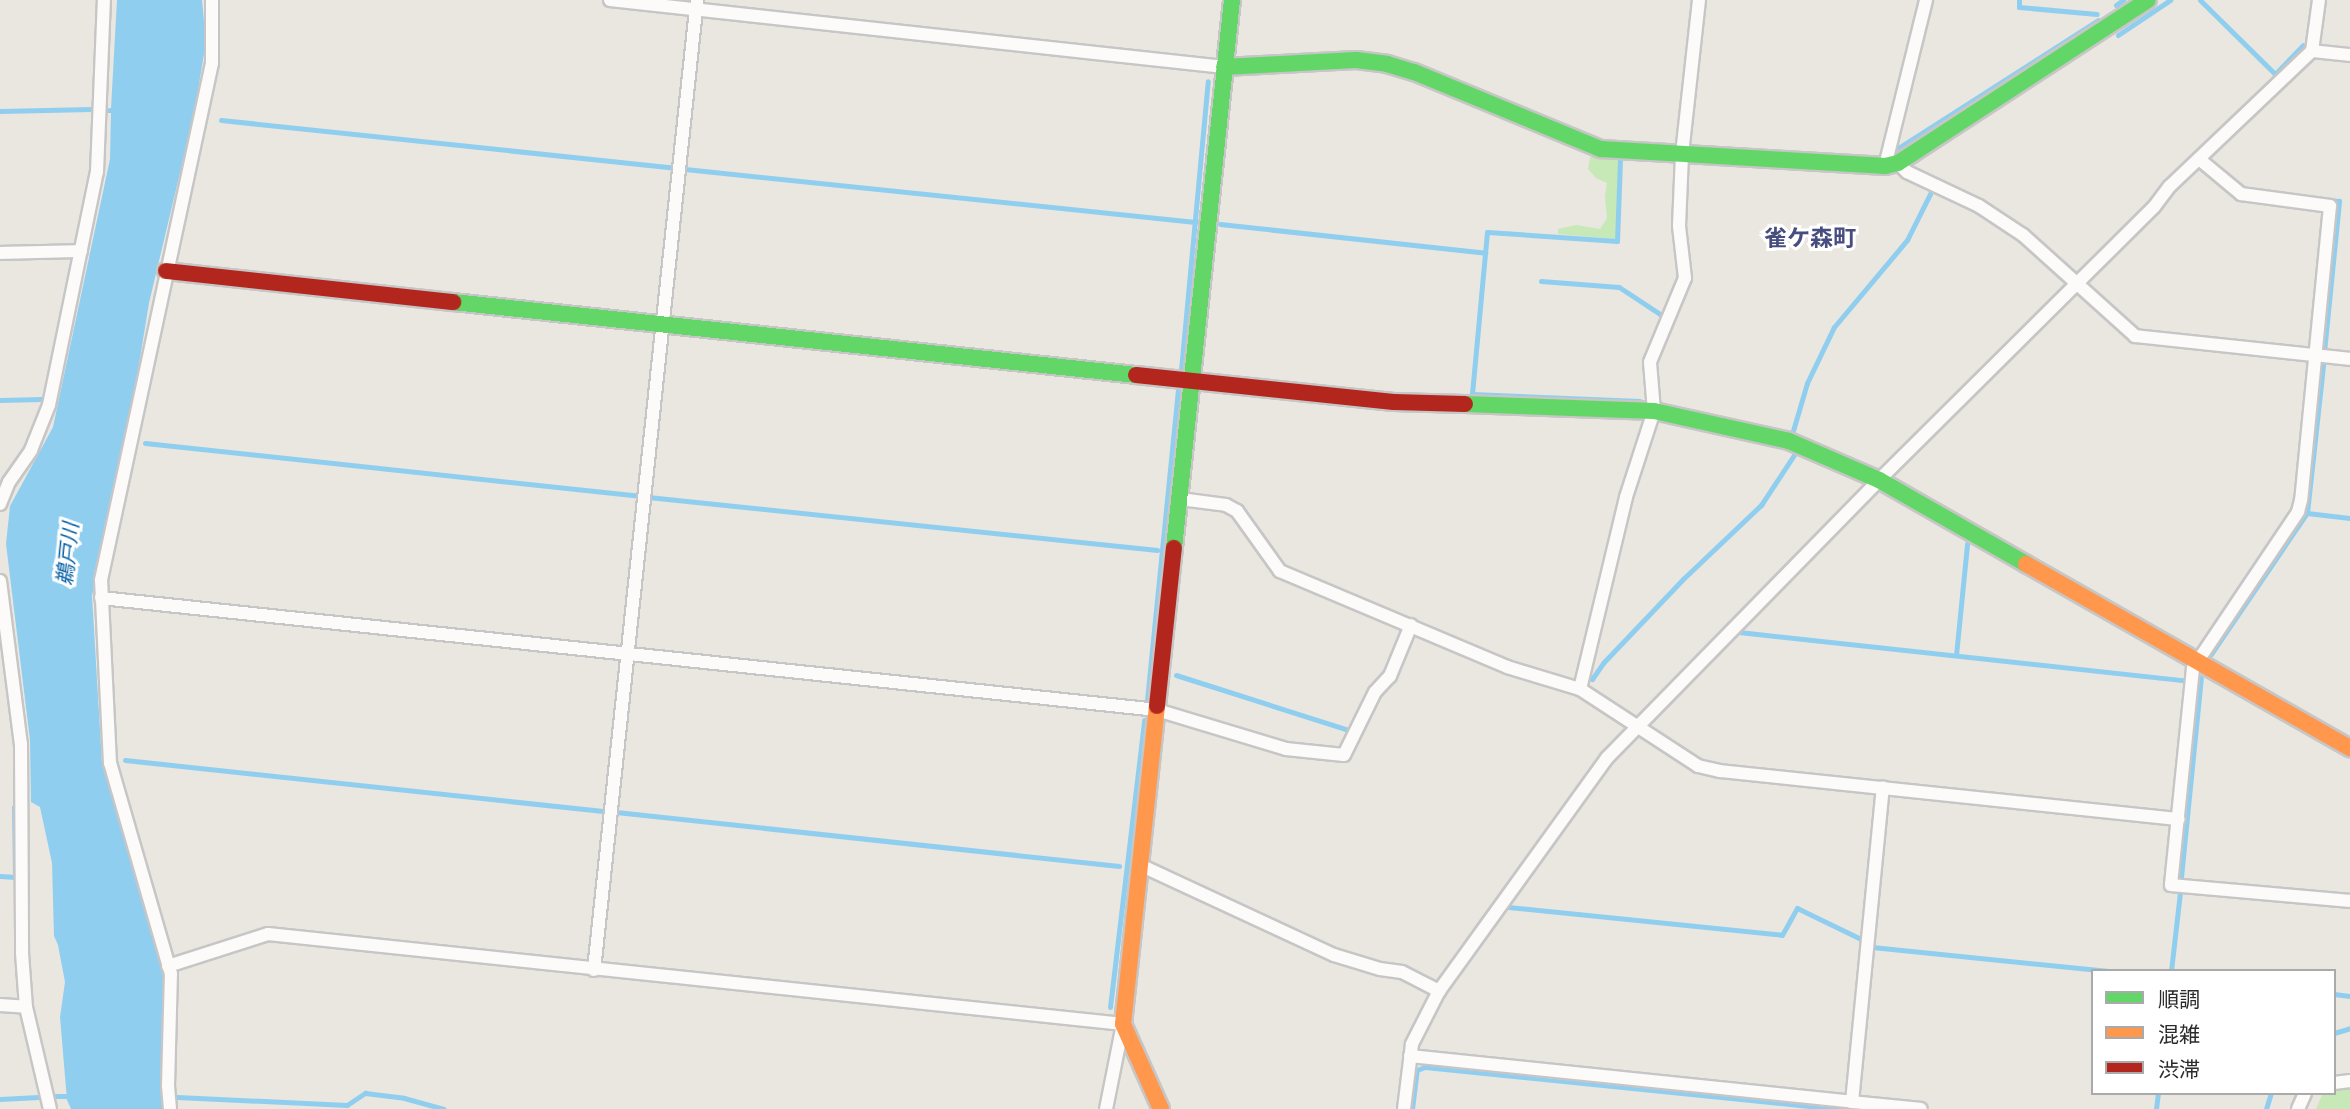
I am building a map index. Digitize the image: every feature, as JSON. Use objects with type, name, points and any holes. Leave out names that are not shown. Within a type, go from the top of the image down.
[{"type":"street","points":[[0,504],[9,482],[31,450],[49,405],[81,251],[97,172],[104,0]]},
{"type":"street","points":[[170,1109],[168,965],[110,763],[101,580],[134,437],[147,355],[212,63],[212,0]]},
{"type":"street","points":[[610,0],[696,4],[1224,66],[1356,60],[1387,64],[1414,72],[1591,147],[1891,164],[1979,206],[2023,235],[2135,336],[2350,359]]},
{"type":"street","points":[[1106,1109],[1123,1024],[1231,0]]},
{"type":"street","points":[[1580,689],[1626,497],[1654,411],[1650,362],[1685,278],[1679,226],[1682,153],[1699,0]]},
{"type":"street","points":[[1891,164],[1926,0]]},
{"type":"street","points":[[1891,164],[2148,0]]},
{"type":"street","points":[[1404,1109],[1412,1044],[1439,991],[1591,779],[1636,726],[1879,480],[2199,159],[2312,51],[2319,0]]},
{"type":"street","points":[[594,970],[696,4]]},
{"type":"street","points":[[2312,51],[2350,55]]},
{"type":"street","points":[[2199,159],[2241,194],[2330,206],[2298,512],[2196,661],[2171,885],[2350,901]]},
{"type":"street","points":[[0,253],[81,251]]},
{"type":"street","points":[[166,271],[1394,402],[1654,411],[1789,441],[1879,480],[2350,748]]},
{"type":"street","points":[[1180,499],[1226,505],[1237,511],[1280,571],[1507,667],[1580,689],[1698,766],[1720,771],[2178,819]]},
{"type":"street","points":[[0,581],[21,744],[22,953],[26,1007],[50,1109]]},
{"type":"street","points":[[101,598],[1157,710],[1286,749],[1344,755],[1375,692],[1390,676],[1411,625]]},
{"type":"street","points":[[0,698],[15,698]]},
{"type":"street","points":[[1852,1102],[1883,788]]},
{"type":"street","points":[[1140,865],[1334,954],[1380,969],[1402,972],[1439,991]]},
{"type":"street","points":[[168,965],[268,934],[1123,1024]]},
{"type":"street","points":[[0,1005],[26,1007]]},
{"type":"street","points":[[1123,1024],[1161,1109]]},
{"type":"street","points":[[1410,1056],[1921,1109]]},
{"type":"green space","points":[[1590,157],[1619,158],[1616,239],[1558,234],[1558,229],[1576,225],[1600,229],[1607,218],[1607,183],[1596,178],[1588,169]]},
{"type":"green space","points":[[2350,1087],[2350,1109],[2316,1109],[2322,1095],[2336,1095],[2336,1088]]},
{"type":"water","name":"鵜戸川","points":[[117,0],[202,0],[206,42],[194,114],[149,303],[127,438],[92,596],[102,763],[164,978],[164,1109],[71,1109],[67,1100],[60,1017],[65,982],[54,936],[52,863],[40,807],[31,802],[30,740],[6,544],[10,506],[53,427],[110,159],[111,113],[104,113],[104,109],[111,108]]},
{"type":"waterway","points":[[2019,0],[2019,7],[2097,14]]},
{"type":"waterway","points":[[2116,5],[2123,0]]},
{"type":"waterway","points":[[2118,35],[2170,0]]},
{"type":"waterway","points":[[2200,0],[2275,74],[2303,45]]},
{"type":"waterway","points":[[1895,150],[2098,20]]},
{"type":"waterway","points":[[1181,370],[1208,81]]},
{"type":"waterway","points":[[0,111],[92,109]]},
{"type":"waterway","points":[[221,120],[674,168]]},
{"type":"waterway","points":[[1620,160],[1617,241],[1487,232],[1472,394],[1640,401]]},
{"type":"waterway","points":[[685,169],[1195,222]]},
{"type":"waterway","points":[[1792,434],[1807,383],[1834,327],[1907,240],[1931,192]]},
{"type":"waterway","points":[[2324,352],[2339,201],[2326,200]]},
{"type":"waterway","points":[[1220,224],[1485,253]]},
{"type":"waterway","points":[[1541,281],[1619,287],[1666,318]]},
{"type":"waterway","points":[[2211,654],[2307,513],[2323,365]]},
{"type":"waterway","points":[[1147,700],[1178,391]]},
{"type":"waterway","points":[[0,400],[42,399]]},
{"type":"waterway","points":[[145,443],[639,496]]},
{"type":"waterway","points":[[1589,678],[1592,679],[1603,663],[1683,579],[1761,505],[1794,455]]},
{"type":"waterway","points":[[648,497],[1157,550]]},
{"type":"waterway","points":[[2307,513],[2350,518]]},
{"type":"waterway","points":[[1956,655],[1967,544]]},
{"type":"waterway","points":[[1739,632],[2184,680]]},
{"type":"waterway","points":[[1176,675],[1351,731],[1352,728]]},
{"type":"waterway","points":[[2181,877],[2201,678]]},
{"type":"waterway","points":[[1110,1007],[1144,720]]},
{"type":"waterway","points":[[125,760],[605,811]]},
{"type":"waterway","points":[[0,876],[15,877],[14,807]]},
{"type":"waterway","points":[[616,812],[1119,866]]},
{"type":"waterway","points":[[2171,969],[2180,892]]},
{"type":"waterway","points":[[1508,907],[1782,935],[1797,908],[1861,939]]},
{"type":"waterway","points":[[1872,947],[2091,969]]},
{"type":"waterway","points":[[2336,994],[2350,996]]},
{"type":"waterway","points":[[2336,1032],[2350,1028]]},
{"type":"waterway","points":[[1412,1109],[1417,1070],[1425,1067],[1841,1109]]},
{"type":"waterway","points":[[177,1097],[347,1105],[365,1093],[404,1098],[444,1109]]},
{"type":"waterway","points":[[2156,1109],[2158,1095]]},
{"type":"waterway","points":[[2266,1109],[2270,1095]]},
{"type":"waterway","points":[[53,1096],[74,1096]]},
{"type":"waterway","points":[[0,1099],[39,1097]]},
{"type":"traffic: fast","points":[[1174,548],[1232,0]]},
{"type":"traffic: fast","points":[[1224,67],[1356,60],[1387,64],[1414,72],[1601,149],[1885,166],[1898,163],[2148,0]]},
{"type":"traffic: fast","points":[[453,302],[1136,375]]},
{"type":"traffic: fast","points":[[1465,404],[1654,411],[1789,441],[1879,480],[2026,564]]},
{"type":"traffic: slow","points":[[2026,564],[2350,748]]},
{"type":"traffic: slow","points":[[1157,706],[1123,1024],[1161,1109]]},
{"type":"traffic: jam","points":[[166,271],[453,302]]},
{"type":"traffic: jam","points":[[1136,375],[1394,402],[1465,404]]},
{"type":"traffic: jam","points":[[1157,706],[1174,548]]},
{"type":"district","name":"雀ケ森町","points":[[1810,238]]}]
